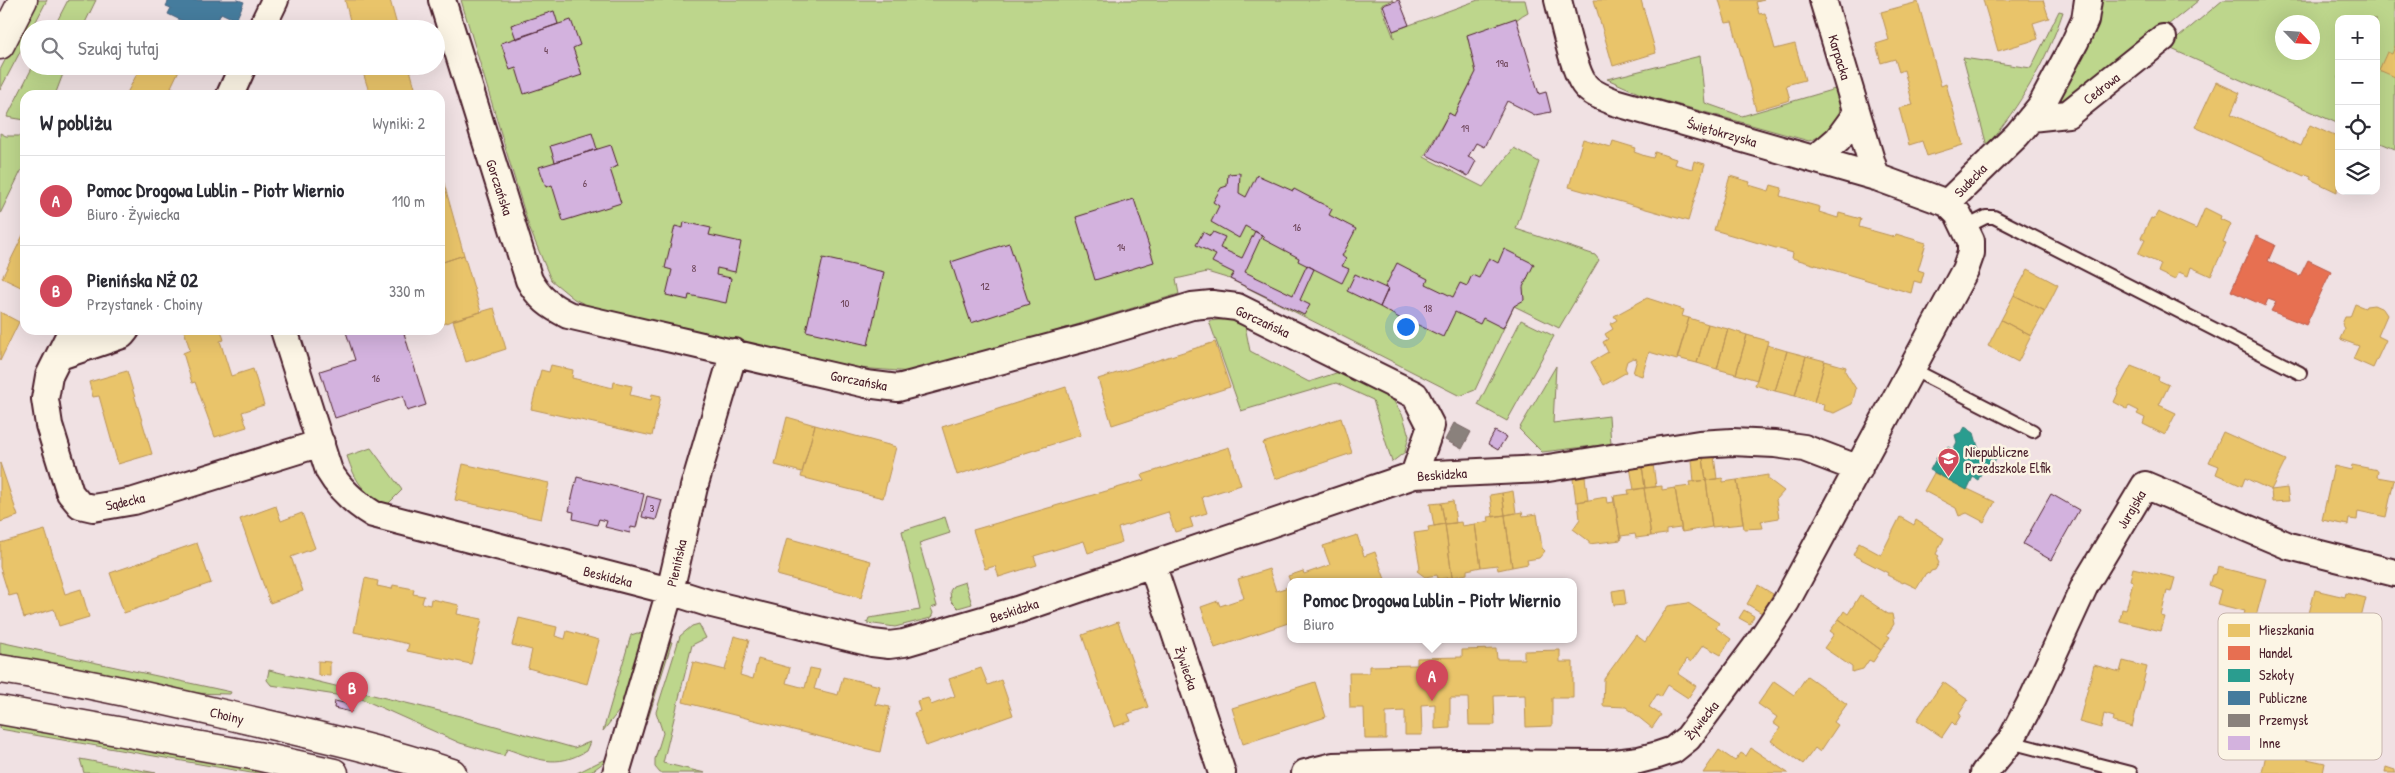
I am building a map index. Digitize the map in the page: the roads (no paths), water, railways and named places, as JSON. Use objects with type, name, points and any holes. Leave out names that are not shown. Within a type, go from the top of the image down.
[{"type":"street","points":[[0,45],[23,0]]},
{"type":"street","points":[[265,20],[275,0]]},
{"type":"street","name":"Gorczańska","points":[[442,0],[529,280],[538,296],[560,311],[592,322],[734,352],[874,385],[898,388],[1085,338],[1192,306],[1212,304],[1238,306],[1415,395],[1431,426],[1414,475]]},
{"type":"street","name":"Świętokrzyska","points":[[1558,0],[1578,70],[1584,84],[1595,94],[1614,102],[1876,177],[1947,203]]},
{"type":"street","name":"Karpacka","points":[[1824,0],[1876,177]]},
{"type":"street","name":"Sudecka","points":[[1912,369],[1965,270],[1971,253],[1971,240],[1966,227],[1958,214],[1947,203],[2018,135],[2041,106],[2085,20],[2088,0]]},
{"type":"street","name":"Cedrowa","points":[[2031,118],[2068,114],[2162,38]]},
{"type":"street","points":[[232,90],[240,75]]},
{"type":"street","points":[[1815,159],[1838,139],[1857,113]]},
{"type":"street","name":"Sądecka","points":[[70,335],[49,376],[45,399],[49,425],[70,493],[80,505],[93,508],[134,501],[306,450],[321,443]]},
{"type":"street","points":[[60,356],[122,335]]},
{"type":"street","name":"Beskidzka","points":[[286,335],[329,471],[351,499],[373,514],[670,591],[708,603],[872,643],[889,645],[1018,610],[1414,475],[1542,469],[1699,444],[1732,442],[1775,444],[1804,448],[1859,469]]},
{"type":"street","name":"Pienińska","points":[[616,773],[670,591],[694,487],[734,352]]},
{"type":"street","name":"Żywiecka","points":[[1306,773],[1333,766],[1459,763],[1607,764],[1639,760],[1673,750],[1688,738],[1699,724],[1777,616],[1810,562],[1912,369]]},
{"type":"street","name":"Jurajska","points":[[1984,773],[2010,742],[2033,698],[2084,585],[2145,485],[2289,546],[2395,573]]},
{"type":"street","name":"Żywiecka","points":[[1152,564],[1222,773]]},
{"type":"street","name":"Choiny","points":[[0,669],[104,687],[273,725],[452,773]]},
{"type":"street","points":[[0,710],[248,754],[334,773]]},
{"type":"lane","points":[[1966,227],[1986,217],[1994,217],[2300,373]]},
{"type":"lane","points":[[1912,369],[2033,431]]},
{"type":"lane","points":[[2010,742],[2131,773]]},
{"type":"place","name":"Niepubliczne Przedszkole Elfik","points":[[1949,478]]},
{"type":"place","name":"Pomoc Drogowa Lublin - Piotr Wiernio","points":[[1432,701]]},
{"type":"place","name":"Pienińska NŻ 02","points":[[352,713]]}]
